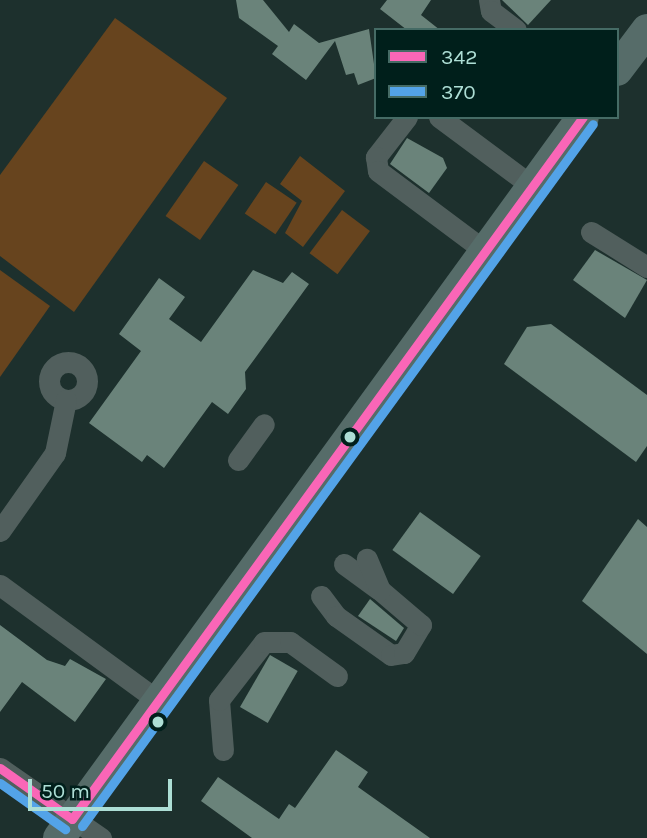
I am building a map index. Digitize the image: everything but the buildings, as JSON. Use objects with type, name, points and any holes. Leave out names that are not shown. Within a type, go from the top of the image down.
[{"type":"highway","points":[[619,67],[647,30]]},
{"type":"highway","points":[[66,829],[582,119]]},
{"type":"street","points":[[489,0],[491,11],[513,28]]},
{"type":"street","points":[[405,119],[376,157],[378,171],[485,251]]},
{"type":"street","points":[[442,119],[532,186]]},
{"type":"street","points":[[591,232],[647,267]]},
{"type":"street","points":[[0,531],[57,450],[66,400]]},
{"type":"street","points":[[238,460],[264,424]]},
{"type":"street","points":[[367,559],[380,590]]},
{"type":"street","points":[[321,596],[336,616],[398,656],[421,625],[344,564]]},
{"type":"street","points":[[0,585],[158,700]]},
{"type":"street","points":[[223,750],[219,700],[264,642],[290,642],[337,676]]},
{"type":"street","points":[[0,768],[66,829],[101,838]]},
{"type":"shaded area","points":[[115,18],[227,98],[74,312],[0,256],[0,175]]},
{"type":"shaded area","points":[[300,156],[345,191],[303,247],[285,233],[302,201],[280,184]]},
{"type":"shaded area","points":[[204,161],[238,185],[200,240],[166,216]]},
{"type":"shaded area","points":[[266,182],[297,203],[275,234],[245,214]]},
{"type":"shaded area","points":[[342,210],[370,231],[337,274],[310,253]]},
{"type":"shaded area","points":[[0,270],[50,306],[0,377]]},
{"type":"transit line","name":"342","points":[[72,819],[582,119]]},
{"type":"transit line","name":"370","points":[[82,826],[593,124]]},
{"type":"transit line","name":"342","points":[[0,768],[72,819]]},
{"type":"transit line","name":"370","points":[[0,783],[65,829]]}]
